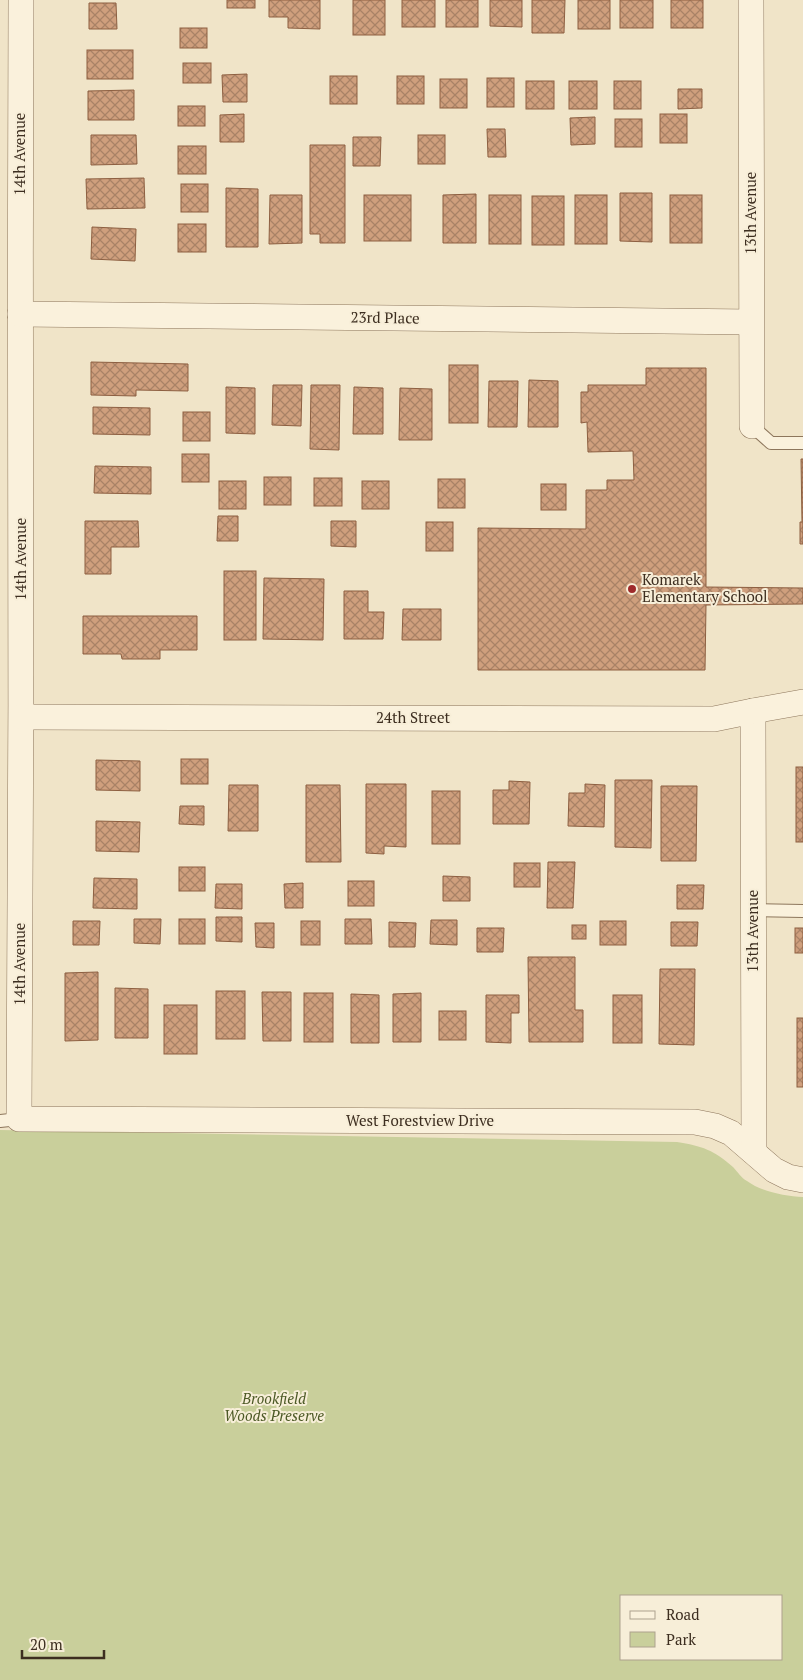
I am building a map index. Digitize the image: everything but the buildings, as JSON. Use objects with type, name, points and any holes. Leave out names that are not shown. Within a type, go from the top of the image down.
[{"type":"street","name":"14th Avenue","points":[[10,1120],[22,717],[21,0]]},
{"type":"street","name":"13th Avenue","points":[[751,0],[752,426]]},
{"type":"street","name":"23rd Place","points":[[20,314],[751,322]]},
{"type":"street","name":"24th Street","points":[[22,717],[714,719],[803,702]]},
{"type":"street","name":"13th Avenue","points":[[753,711],[754,1152]]},
{"type":"street","name":"West Forestview Drive","points":[[10,1120],[695,1122],[715,1126],[731,1134],[774,1170],[788,1177],[803,1180]]},
{"type":"lane","points":[[752,426],[770,443],[803,443]]},
{"type":"lane","points":[[753,910],[803,910]]},
{"type":"green space","name":"Brookfield Woods Preserve","points":[[0,1130],[677,1142],[701,1147],[720,1156],[741,1177],[753,1185],[767,1191],[803,1197],[803,1680],[0,1680]]},
{"type":"place","name":"Komarek Elementary School","points":[[632,589]]}]
